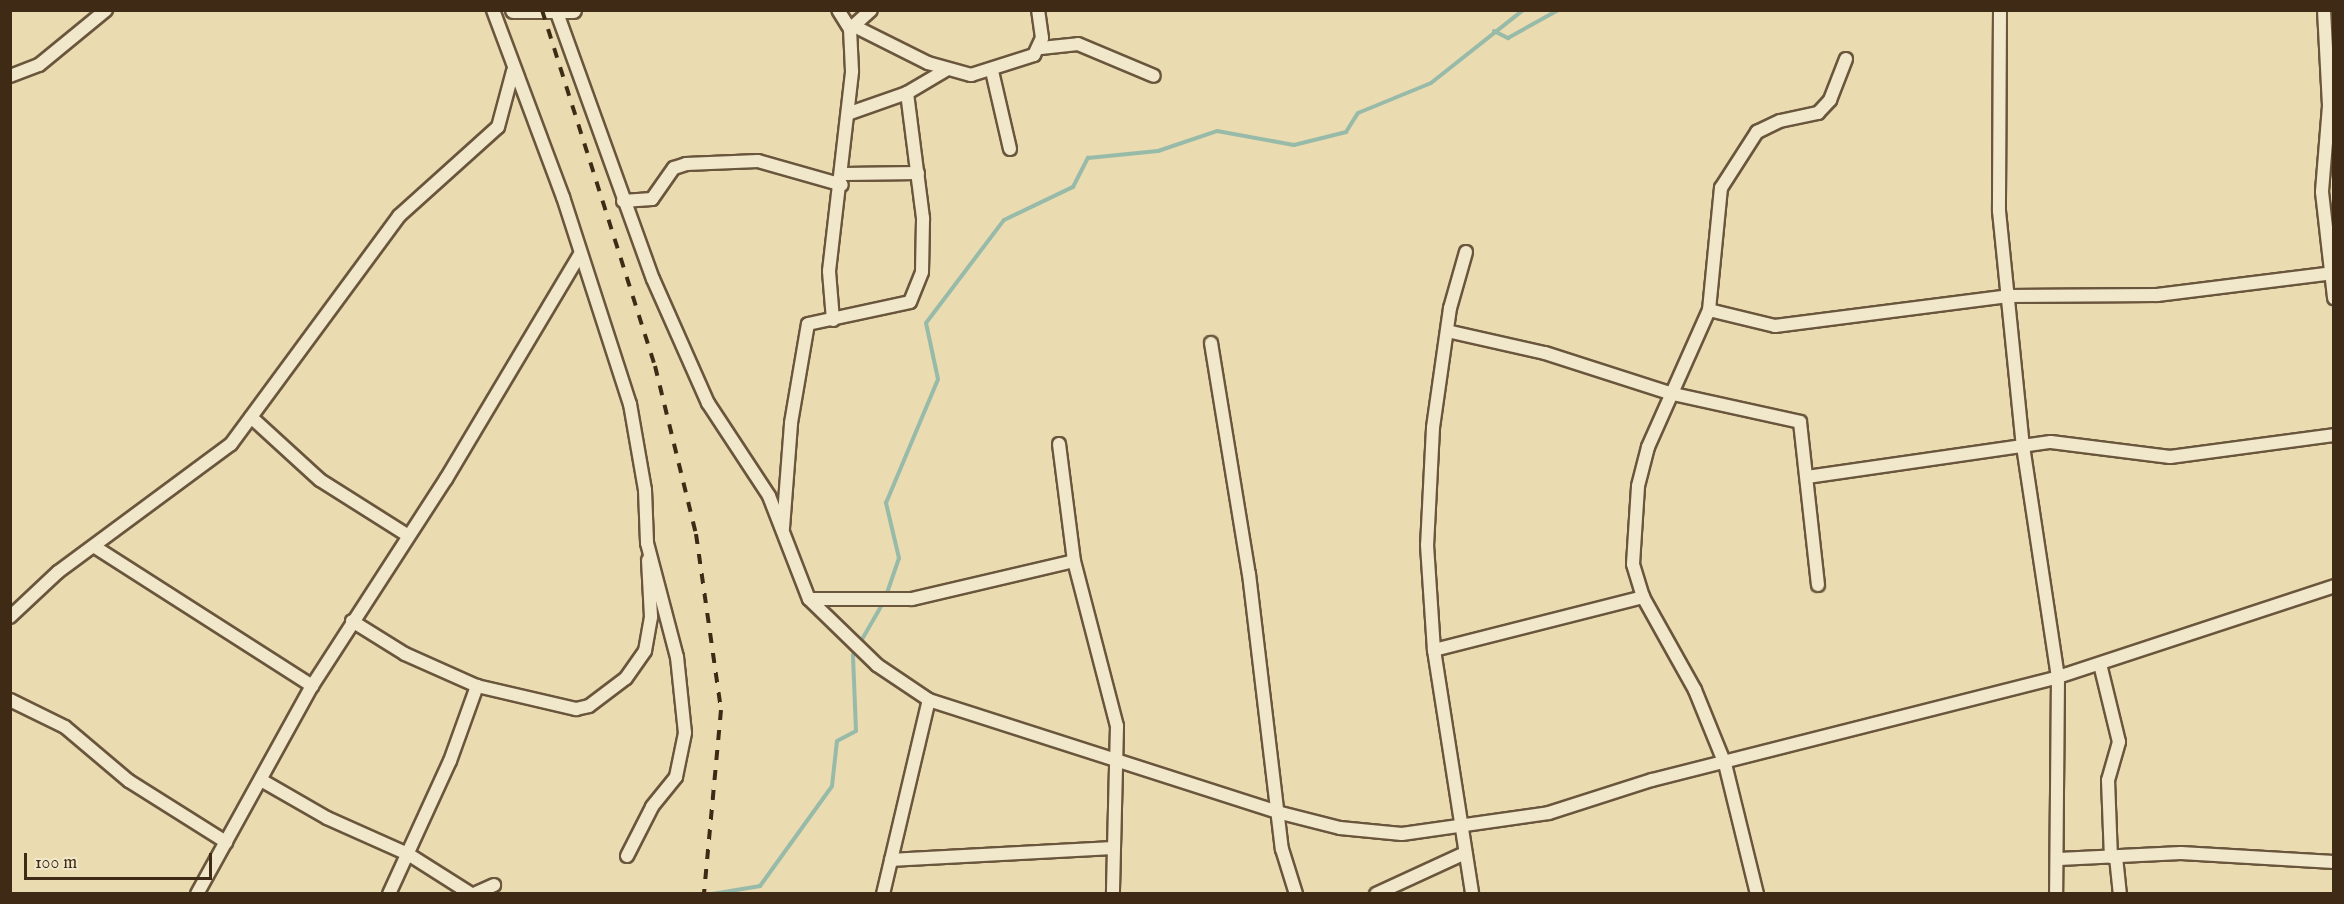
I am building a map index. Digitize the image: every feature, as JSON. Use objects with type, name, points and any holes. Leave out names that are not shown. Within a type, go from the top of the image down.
[{"type":"street","points":[[10,76],[39,64],[106,10]]},
{"type":"street","points":[[352,621],[405,654],[477,686],[576,709],[589,706],[626,678],[648,641],[645,490],[632,413],[580,254],[493,10]]},
{"type":"street","points":[[513,10],[557,12],[573,10]]},
{"type":"street","points":[[838,10],[852,28],[946,70],[971,75],[992,71],[1041,48],[1078,44],[1154,76]]},
{"type":"street","points":[[833,320],[829,271],[843,180],[850,113],[852,28],[871,10]]},
{"type":"street","points":[[1038,10],[1041,48]]},
{"type":"street","points":[[2000,10],[1999,211],[2023,446],[2058,678],[2059,859],[2056,894]]},
{"type":"street","points":[[2324,10],[2329,106],[2322,192],[2334,298]]},
{"type":"street","points":[[557,12],[623,201],[708,403],[783,528],[809,599],[877,665],[929,700],[1118,758],[1276,812],[1340,828],[1402,834],[1549,813],[1725,764],[2058,678],[2334,586]]},
{"type":"street","points":[[1757,894],[1725,764],[1695,690],[1643,597],[1633,564],[1638,486],[1673,394],[1709,310],[1721,188],[1757,132],[1780,121],[1818,113],[1830,100],[1846,59]]},
{"type":"street","points":[[10,617],[57,572],[217,458],[251,417],[399,216],[498,127],[514,68]]},
{"type":"street","points":[[850,113],[907,93],[946,70]]},
{"type":"street","points":[[992,71],[1010,148]]},
{"type":"street","points":[[783,528],[790,423],[806,332],[811,323],[895,309],[914,296],[924,246],[918,173],[907,93]]},
{"type":"street","points":[[623,201],[652,199],[674,168],[686,165],[758,161],[843,180],[918,173]]},
{"type":"street","points":[[1466,252],[1447,332],[1428,497],[1434,650],[1472,894]]},
{"type":"street","points":[[196,894],[312,686],[580,254]]},
{"type":"street","points":[[1709,310],[1775,326],[2008,296],[2157,295],[2332,273]]},
{"type":"street","points":[[1447,332],[1545,353],[1673,394],[1800,422],[1818,585]]},
{"type":"street","points":[[1211,343],[1249,574],[1276,812],[1296,894]]},
{"type":"street","points":[[251,417],[320,480],[407,535]]},
{"type":"street","points":[[1807,477],[2023,446],[2082,443],[2170,457],[2334,435]]},
{"type":"street","points":[[1059,444],[1074,561],[1108,675],[1118,758],[1112,848],[1113,894]]},
{"type":"street","points":[[627,856],[652,807],[676,777],[685,733],[669,612],[647,543]]},
{"type":"street","points":[[95,547],[312,686]]},
{"type":"street","points":[[809,599],[912,599],[1074,561]]},
{"type":"street","points":[[1434,650],[1643,597]]},
{"type":"street","points":[[2100,664],[2119,742],[2108,780],[2114,857],[2120,894]]},
{"type":"street","points":[[389,894],[408,854],[477,686]]},
{"type":"street","points":[[10,700],[65,727],[129,781],[226,842]]},
{"type":"street","points":[[883,894],[929,700]]},
{"type":"street","points":[[261,780],[327,818],[408,854],[472,894],[494,885]]},
{"type":"street","points":[[891,860],[1112,848]]},
{"type":"street","points":[[1376,894],[1465,853]]},
{"type":"street","points":[[2059,859],[2195,854],[2334,862]]},
{"type":"waterway","points":[[886,596],[899,558],[886,503],[938,379],[926,323],[1004,220],[1073,187],[1088,158],[1158,151],[1217,131],[1294,145],[1346,132],[1358,113],[1431,83],[1523,10]]},
{"type":"waterway","points":[[1494,31],[1508,38],[1558,10]]},
{"type":"waterway","points":[[712,894],[760,886],[832,786],[837,741],[856,731],[853,655],[883,603]]},
{"type":"railway","points":[[542,10],[655,366],[696,534],[721,710],[704,894]]}]
